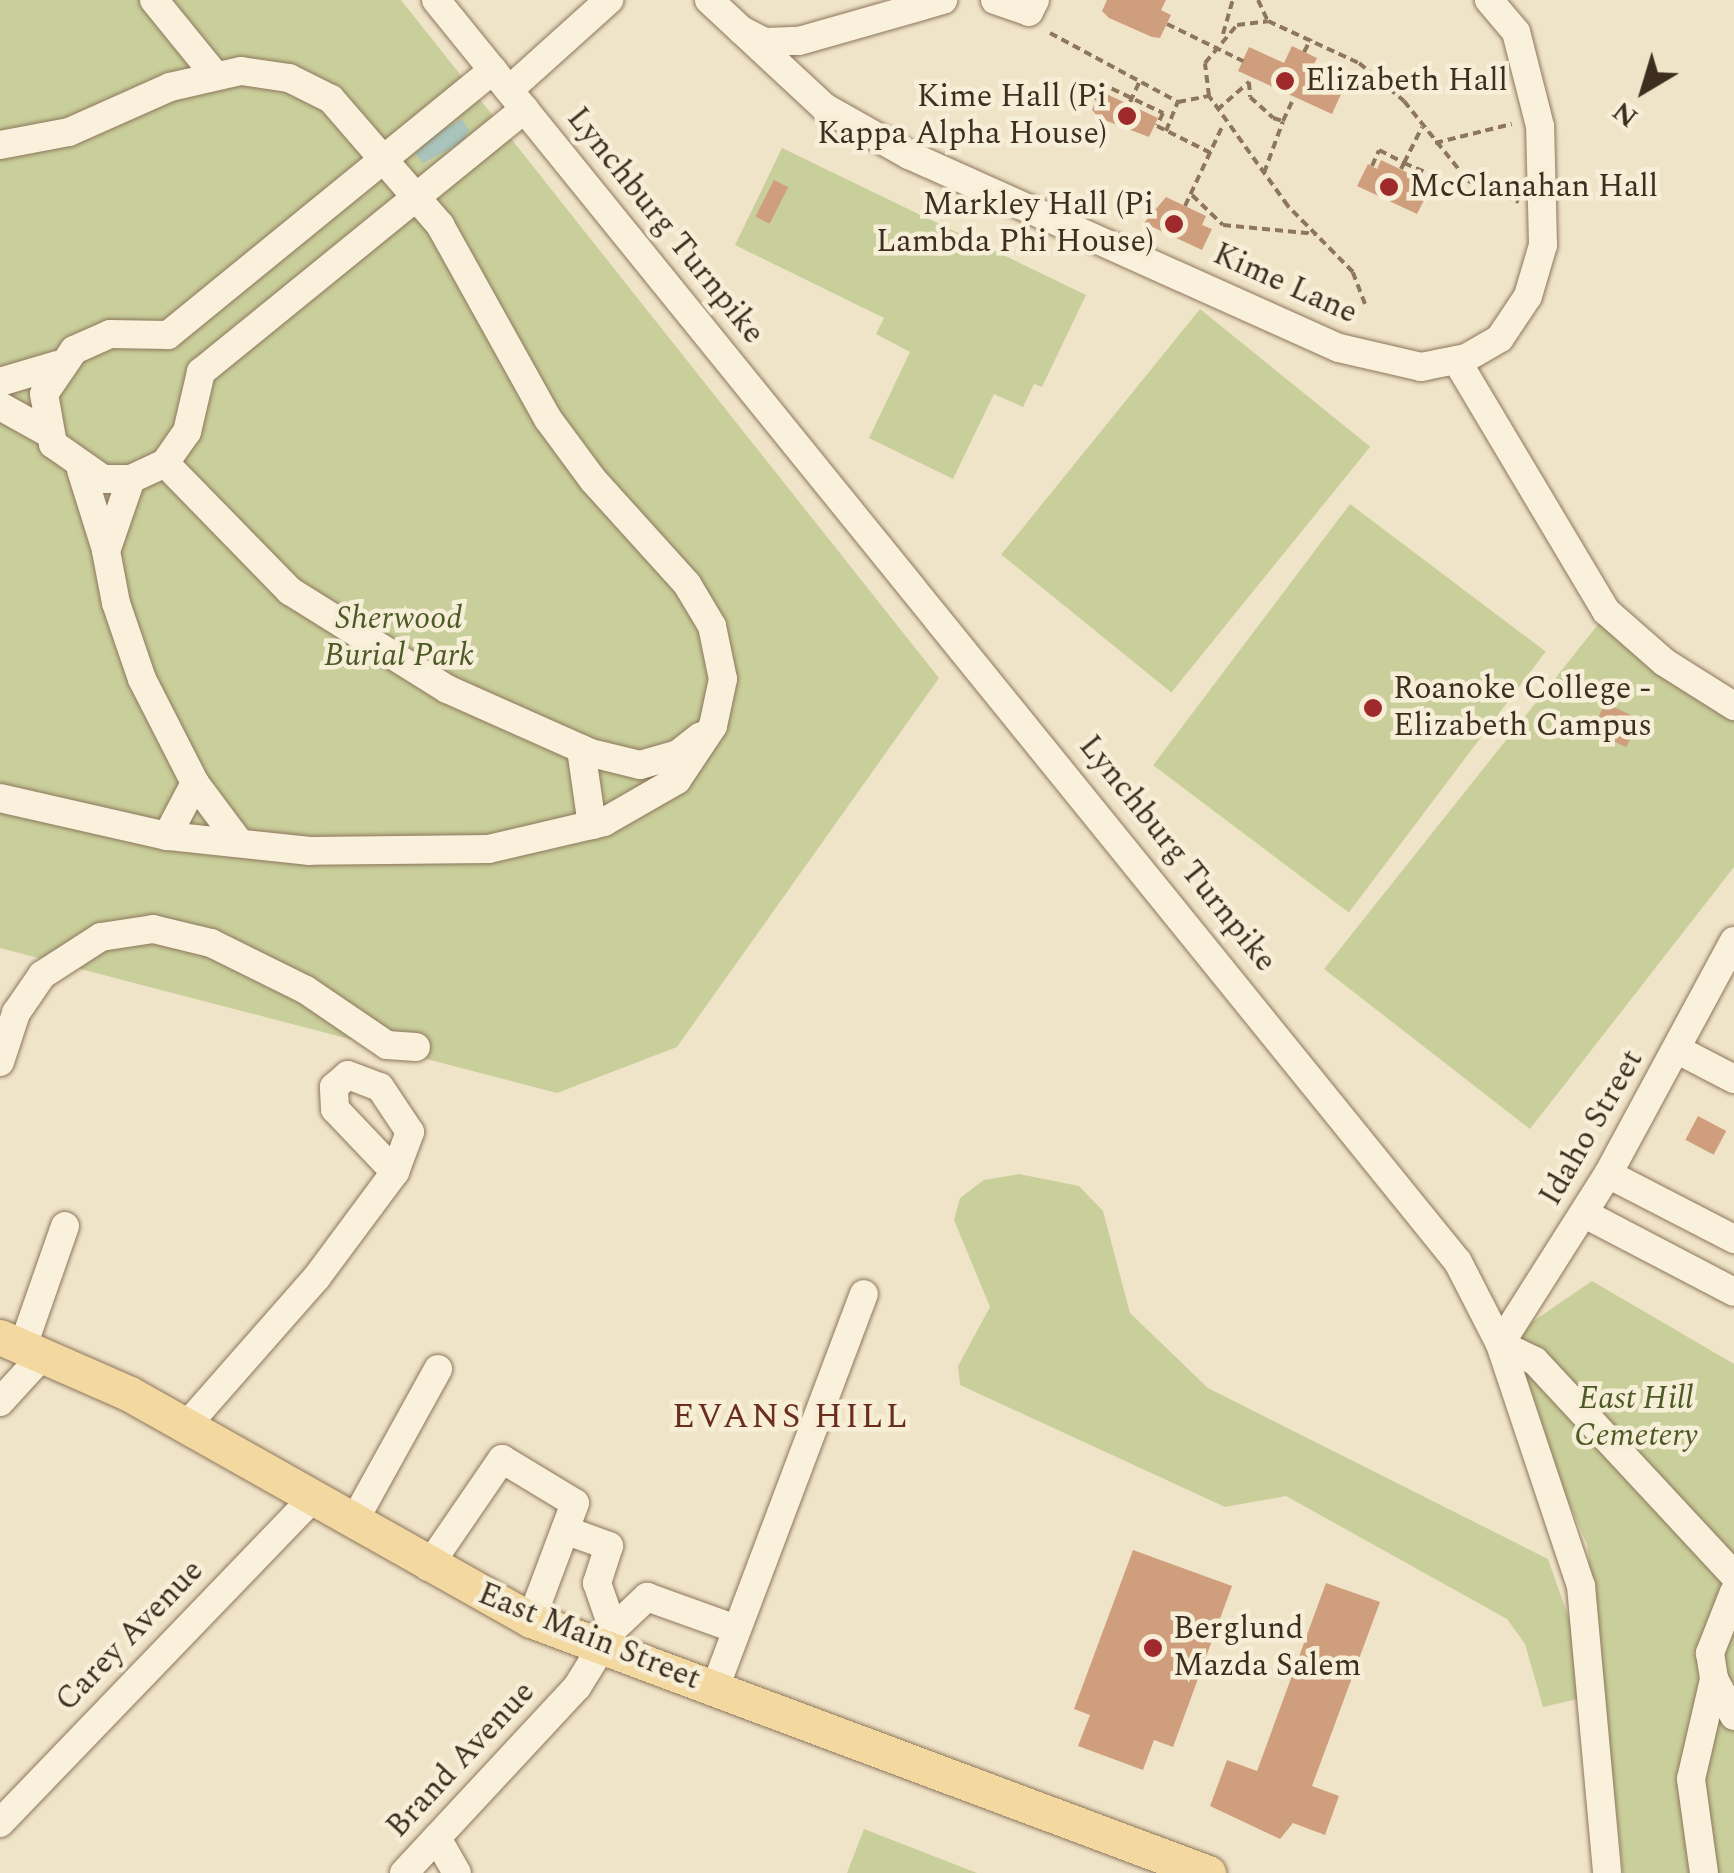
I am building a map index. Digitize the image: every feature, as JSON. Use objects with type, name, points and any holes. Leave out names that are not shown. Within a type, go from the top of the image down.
[{"type":"main road","name":"East Main Street","points":[[22,1346],[187,1425],[428,1567],[531,1620],[610,1639],[715,1688],[1208,1873]]},
{"type":"street","points":[[154,0],[215,75]]},
{"type":"street","name":"Lynchburg Turnpike","points":[[436,0],[1429,1221],[1500,1344],[1581,1586],[1607,1873]]},
{"type":"street","points":[[82,470],[131,480],[165,463],[187,432],[202,372],[417,196],[509,90],[609,0]]},
{"type":"street","name":"Kime Lane","points":[[710,0],[731,25],[824,107],[909,155],[1365,358],[1421,366],[1457,361],[1485,350],[1514,320],[1543,245],[1540,126],[1516,32],[1488,0]]},
{"type":"street","points":[[731,25],[765,42],[799,41],[943,0]]},
{"type":"street","points":[[995,0],[1030,12],[1034,0]]},
{"type":"street","points":[[0,145],[69,132],[215,75],[264,72],[313,88],[386,157],[417,196],[469,272],[548,419],[703,606],[722,656],[713,726],[677,780],[592,826],[432,854],[167,836],[0,798]]},
{"type":"street","points":[[0,382],[56,365],[110,334],[168,334],[386,157],[509,90]]},
{"type":"street","points":[[1457,361],[1589,586],[1628,634],[1734,706]]},
{"type":"street","points":[[47,432],[44,394],[56,365]]},
{"type":"street","points":[[0,406],[47,432],[82,470],[142,679],[195,783],[240,842]]},
{"type":"street","points":[[165,463],[290,590],[446,689],[582,749],[640,764],[678,754],[713,726]]},
{"type":"street","points":[[106,551],[131,480]]},
{"type":"street","points":[[582,749],[592,826]]},
{"type":"street","points":[[167,836],[195,783]]},
{"type":"street","points":[[0,1062],[16,1013],[42,975],[101,937],[152,929],[211,943],[306,990],[387,1045],[416,1047]]},
{"type":"street","name":"Idaho Street","points":[[1500,1344],[1608,1174],[1734,941]]},
{"type":"street","points":[[1678,1050],[1734,1079]]},
{"type":"street","points":[[187,1425],[317,1277],[395,1172]]},
{"type":"street","points":[[1608,1174],[1734,1239]]},
{"type":"street","points":[[1584,1214],[1734,1292]]},
{"type":"street","points":[[0,1402],[65,1226]]},
{"type":"street","points":[[715,1688],[864,1294]]},
{"type":"street","points":[[1500,1344],[1535,1361],[1734,1575]]},
{"type":"street","points":[[353,1523],[438,1370]]},
{"type":"street","points":[[428,1567],[502,1458],[575,1503],[531,1620]]},
{"type":"street","name":"Carey Avenue","points":[[0,1823],[313,1498]]},
{"type":"street","points":[[565,1530],[609,1546],[597,1583],[610,1639]]},
{"type":"street","points":[[1704,1873],[1691,1779],[1714,1680],[1714,1627],[1734,1592]]},
{"type":"street","name":"Brand Avenue","points":[[404,1873],[647,1597],[736,1629]]},
{"type":"street","points":[[1714,1680],[1734,1716]]},
{"type":"street","points":[[436,1838],[457,1873]]},
{"type":"path","points":[[1233,0],[1223,34],[1205,63],[1208,96],[1263,176],[1354,272],[1365,304]]},
{"type":"path","points":[[1258,0],[1268,21]]},
{"type":"path","points":[[1223,34],[1268,21],[1310,39],[1386,82],[1468,180],[1524,203]]},
{"type":"path","points":[[1167,24],[1243,61]]},
{"type":"path","points":[[1050,34],[1178,102],[1208,96]]},
{"type":"path","points":[[1304,52],[1310,39]]},
{"type":"path","points":[[1131,100],[1140,82]]},
{"type":"path","points":[[1217,110],[1249,82],[1258,106],[1283,121]]},
{"type":"path","points":[[1096,100],[1100,83],[1163,113],[1156,126],[1210,153]]},
{"type":"path","points":[[1166,131],[1178,102]]},
{"type":"path","points":[[1263,176],[1292,102]]},
{"type":"path","points":[[1185,206],[1224,122]]},
{"type":"path","points":[[1436,144],[1512,124]]},
{"type":"path","points":[[1401,170],[1422,126]]},
{"type":"path","points":[[1372,166],[1379,150],[1432,175],[1424,191]]},
{"type":"path","points":[[1192,195],[1223,225],[1316,234]]},
{"type":"green space","name":"Sherwood Burial Park","points":[[0,0],[401,0],[939,678],[677,1047],[557,1093],[0,948]]},
{"type":"green space","points":[[782,148],[1086,295],[1042,387],[1034,384],[1023,407],[994,394],[953,479],[869,438],[910,352],[876,334],[884,318],[735,245]]},
{"type":"green space","points":[[1200,309],[1370,447],[1171,692],[1001,555]]},
{"type":"green space","points":[[1350,504],[1546,651],[1349,913],[1153,765]]},
{"type":"green space","points":[[1600,622],[1734,715],[1734,867],[1530,1129],[1324,969]]},
{"type":"green space","points":[[1019,1174],[1079,1186],[1103,1211],[1130,1313],[1208,1388],[1548,1559],[1572,1627],[1578,1699],[1543,1707],[1525,1644],[1507,1619],[1286,1496],[1225,1507],[960,1385],[958,1366],[990,1307],[954,1220],[960,1198],[984,1180]]},
{"type":"green space","name":"East Hill Cemetery","points":[[1592,1281],[1734,1364],[1734,1873],[1623,1873],[1587,1544],[1500,1344]]},
{"type":"green space","points":[[864,1829],[977,1873],[847,1873]]},
{"type":"water","points":[[462,119],[469,130],[464,141],[423,163],[416,154],[422,142]]},
{"type":"building","points":[[1107,0],[1166,0],[1161,10],[1171,15],[1160,38],[1152,37],[1109,18],[1102,11]]},
{"type":"building","name":"Elizabeth Hall","points":[[1292,46],[1317,58],[1309,75],[1343,90],[1332,114],[1238,71],[1249,47],[1284,63]]},
{"type":"building","name":"Kime Hall (Pi Kappa Alpha House)","points":[[1100,91],[1158,118],[1149,137],[1099,118],[1092,110]]},
{"type":"building","name":"McClanahan Hall","points":[[1381,160],[1423,180],[1419,189],[1428,192],[1417,214],[1357,186],[1368,164],[1377,169]]},
{"type":"building","points":[[774,180],[788,187],[770,224],[755,217]]},
{"type":"building","name":"Markley Hall (Pi Lambda Phi House)","points":[[1166,197],[1206,216],[1202,225],[1212,229],[1202,250],[1144,223]]},
{"type":"building","points":[[1605,703],[1639,719],[1626,747],[1592,731]]},
{"type":"building","points":[[1698,1116],[1726,1131],[1714,1155],[1685,1140]]},
{"type":"building","name":"Berglund Mazda Salem","points":[[1133,1550],[1232,1586],[1173,1747],[1154,1740],[1143,1770],[1078,1746],[1090,1715],[1074,1709]]},
{"type":"building","points":[[1326,1583],[1380,1602],[1312,1786],[1339,1796],[1325,1835],[1293,1823],[1280,1839],[1210,1806],[1227,1760],[1257,1771]]},
{"type":"place","name":"Elizabeth Hall","points":[[1285,81]]},
{"type":"place","name":"Kime Hall (Pi Kappa Alpha House)","points":[[1127,116]]},
{"type":"place","name":"McClanahan Hall","points":[[1389,187]]},
{"type":"place","name":"Markley Hall (Pi Lambda Phi House)","points":[[1174,224]]},
{"type":"place","name":"Roanoke College - Elizabeth Campus","points":[[1373,708]]},
{"type":"place","name":"Berglund Mazda Salem","points":[[1153,1648]]},
{"type":"district","name":"EVANS HILL","points":[[791,1417]]}]
